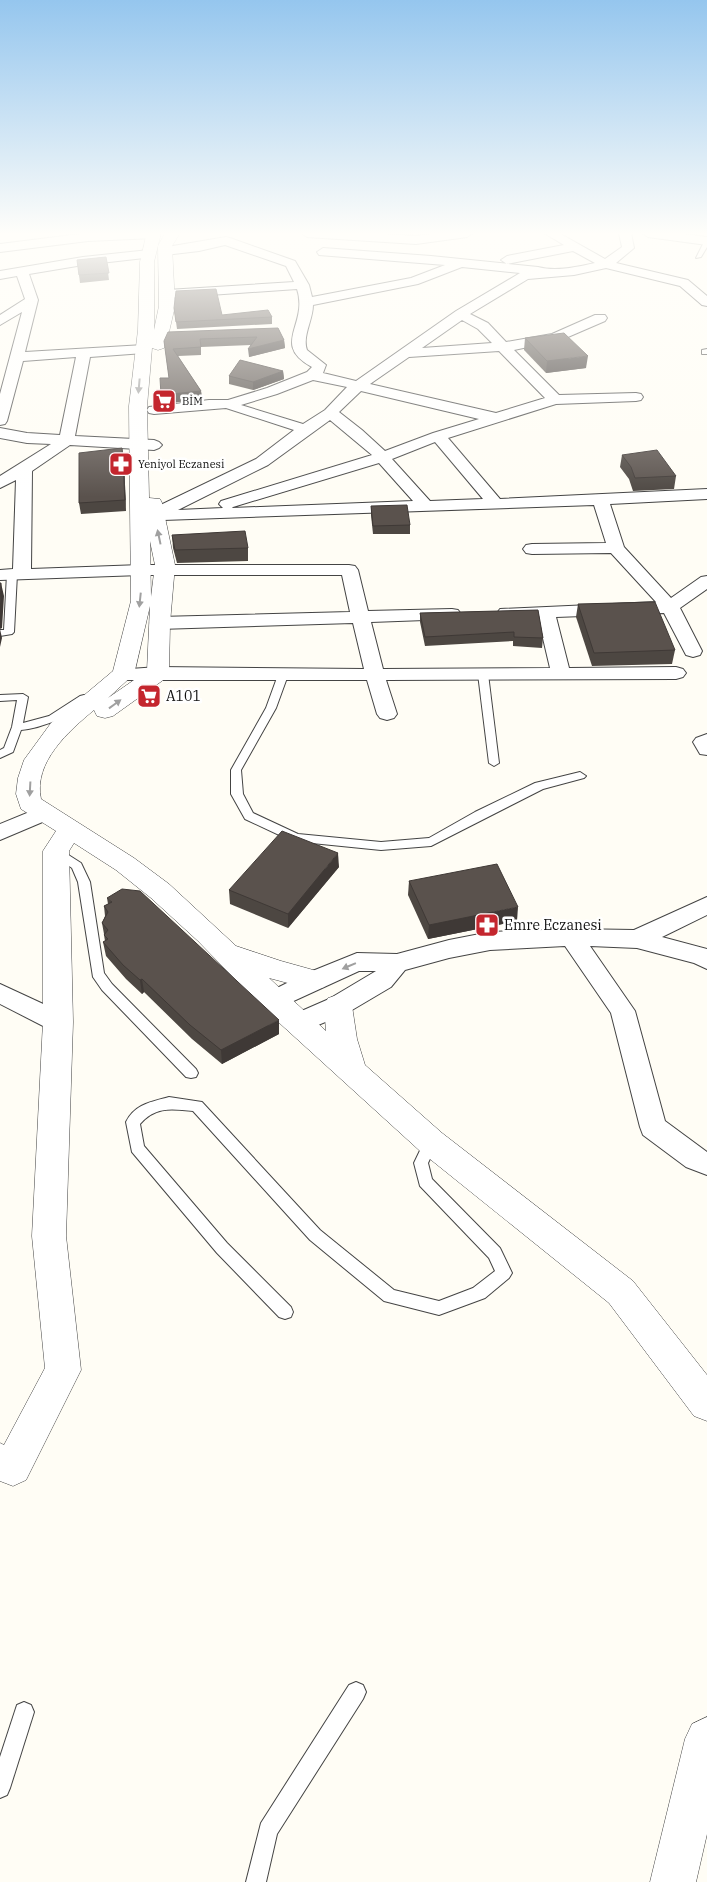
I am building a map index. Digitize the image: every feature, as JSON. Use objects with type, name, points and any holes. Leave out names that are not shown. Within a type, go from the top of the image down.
[{"type":"street","points":[[0,421],[27,321]]},
{"type":"street","points":[[147,321],[138,406],[146,445],[154,515],[164,570],[159,624],[158,673]]},
{"type":"street","points":[[166,321],[165,336],[153,368],[154,410],[146,445],[141,601],[124,674],[59,728],[44,747],[36,760],[30,778],[28,794],[30,803],[43,811],[63,840],[124,864],[160,891],[225,951],[274,1001],[431,1142],[621,1292],[707,1404]]},
{"type":"street","points":[[154,410],[209,404],[229,404],[272,391],[312,375],[318,370],[319,365],[305,359],[298,345],[296,330],[304,321]]},
{"type":"street","points":[[154,515],[262,462],[305,429],[330,413],[359,386],[451,321]]},
{"type":"street","points":[[474,321],[483,326],[555,400]]},
{"type":"street","points":[[405,353],[504,347],[556,337],[593,321]]},
{"type":"street","points":[[17,357],[144,349]]},
{"type":"street","points":[[0,483],[67,440],[84,354]]},
{"type":"street","points":[[312,375],[498,419]]},
{"type":"street","points":[[196,514],[383,457],[438,436],[555,400],[636,397]]},
{"type":"street","points":[[229,404],[236,408],[305,429]]},
{"type":"street","points":[[330,413],[350,426],[383,457],[426,506]]},
{"type":"street","points":[[0,433],[27,438],[146,445]]},
{"type":"street","points":[[438,436],[496,504]]},
{"type":"street","points":[[24,469],[12,574],[141,570],[349,570],[375,675],[387,714]]},
{"type":"street","points":[[154,515],[496,504],[707,494]]},
{"type":"street","points":[[600,500],[616,548],[670,607],[693,651]]},
{"type":"street","points":[[532,549],[616,548]]},
{"type":"street","points":[[487,613],[670,607],[707,581]]},
{"type":"street","points":[[546,611],[561,673]]},
{"type":"street","points":[[159,624],[468,614]]},
{"type":"street","points":[[0,833],[43,811],[46,799],[47,775],[60,750],[109,708],[158,673]]},
{"type":"street","points":[[124,674],[676,673]]},
{"type":"street","points":[[707,740],[703,742],[707,749]]},
{"type":"street","points":[[0,1462],[13,1467],[63,1370],[49,1236],[63,840]]},
{"type":"street","points":[[637,938],[707,906]]},
{"type":"street","points":[[274,1001],[314,980],[357,962],[397,963],[449,949],[490,942],[571,937],[637,938],[702,956],[707,960]]},
{"type":"street","points":[[571,937],[623,1011],[653,1127],[696,1159],[707,1164]]},
{"type":"street","points":[[225,951],[252,962],[314,980],[338,1006],[342,1039],[352,1070]]},
{"type":"street","points":[[299,1023],[338,1006],[382,981],[397,963]]},
{"type":"street","points":[[0,993],[58,1022]]},
{"type":"street","points":[[673,1882],[707,1739]]},
{"type":"lane","points":[[0,633],[9,632],[12,574]]},
{"type":"lane","points":[[17,727],[34,726],[44,723],[115,676],[124,674]]},
{"type":"lane","points":[[483,674],[494,763]]},
{"type":"lane","points":[[283,675],[271,708],[236,770],[237,794],[249,816],[296,838],[380,846],[431,842],[479,815],[539,786],[580,776]]},
{"type":"lane","points":[[0,698],[23,697],[17,727],[9,750],[0,755]]},
{"type":"lane","points":[[63,840],[84,882],[98,974],[107,987],[191,1073]]},
{"type":"lane","points":[[284,1312],[222,1248],[137,1148],[132,1122],[145,1109],[169,1103],[197,1106],[315,1235],[390,1296],[439,1308],[480,1293],[504,1274],[495,1253],[425,1182],[421,1163],[431,1142]]},
{"type":"lane","points":[[256,1882],[268,1830],[356,1692]]},
{"type":"lane","points":[[0,1788],[24,1712]]},
{"type":"building","points":[[278,328],[284,340],[248,349],[257,337],[200,339],[201,347],[173,349],[201,391],[161,395],[160,378],[169,378],[164,341],[168,332]]},
{"type":"building","points":[[564,333],[588,356],[547,361],[525,338]]},
{"type":"building","points":[[240,360],[283,371],[253,382],[229,376]]},
{"type":"building","points":[[122,448],[125,500],[79,503],[79,453]]},
{"type":"building","points":[[657,450],[676,476],[635,478],[631,467],[622,455]]},
{"type":"building","points":[[407,505],[410,525],[373,526],[371,506]]},
{"type":"building","points":[[245,531],[248,548],[175,550],[172,535]]},
{"type":"building","points":[[655,602],[675,650],[594,653],[578,604]]},
{"type":"building","points":[[538,610],[543,638],[514,637],[514,632],[425,637],[420,613]]},
{"type":"building","points":[[282,831],[338,853],[288,914],[229,890]]},
{"type":"building","points":[[497,864],[518,907],[429,925],[409,881]]},
{"type":"building","points":[[122,889],[140,891],[279,1020],[221,1050],[190,1025],[142,979],[140,980],[123,965],[103,942],[108,939],[104,935],[108,930],[102,923],[108,912],[104,906],[112,902],[107,898]]},
{"type":"place","name":"BİM","points":[[164,401]]},
{"type":"place","name":"Yeniyol Eczanesi","points":[[121,464]]},
{"type":"place","name":"A101","points":[[149,696]]},
{"type":"place","name":"Emre Eczanesi","points":[[487,925]]}]
